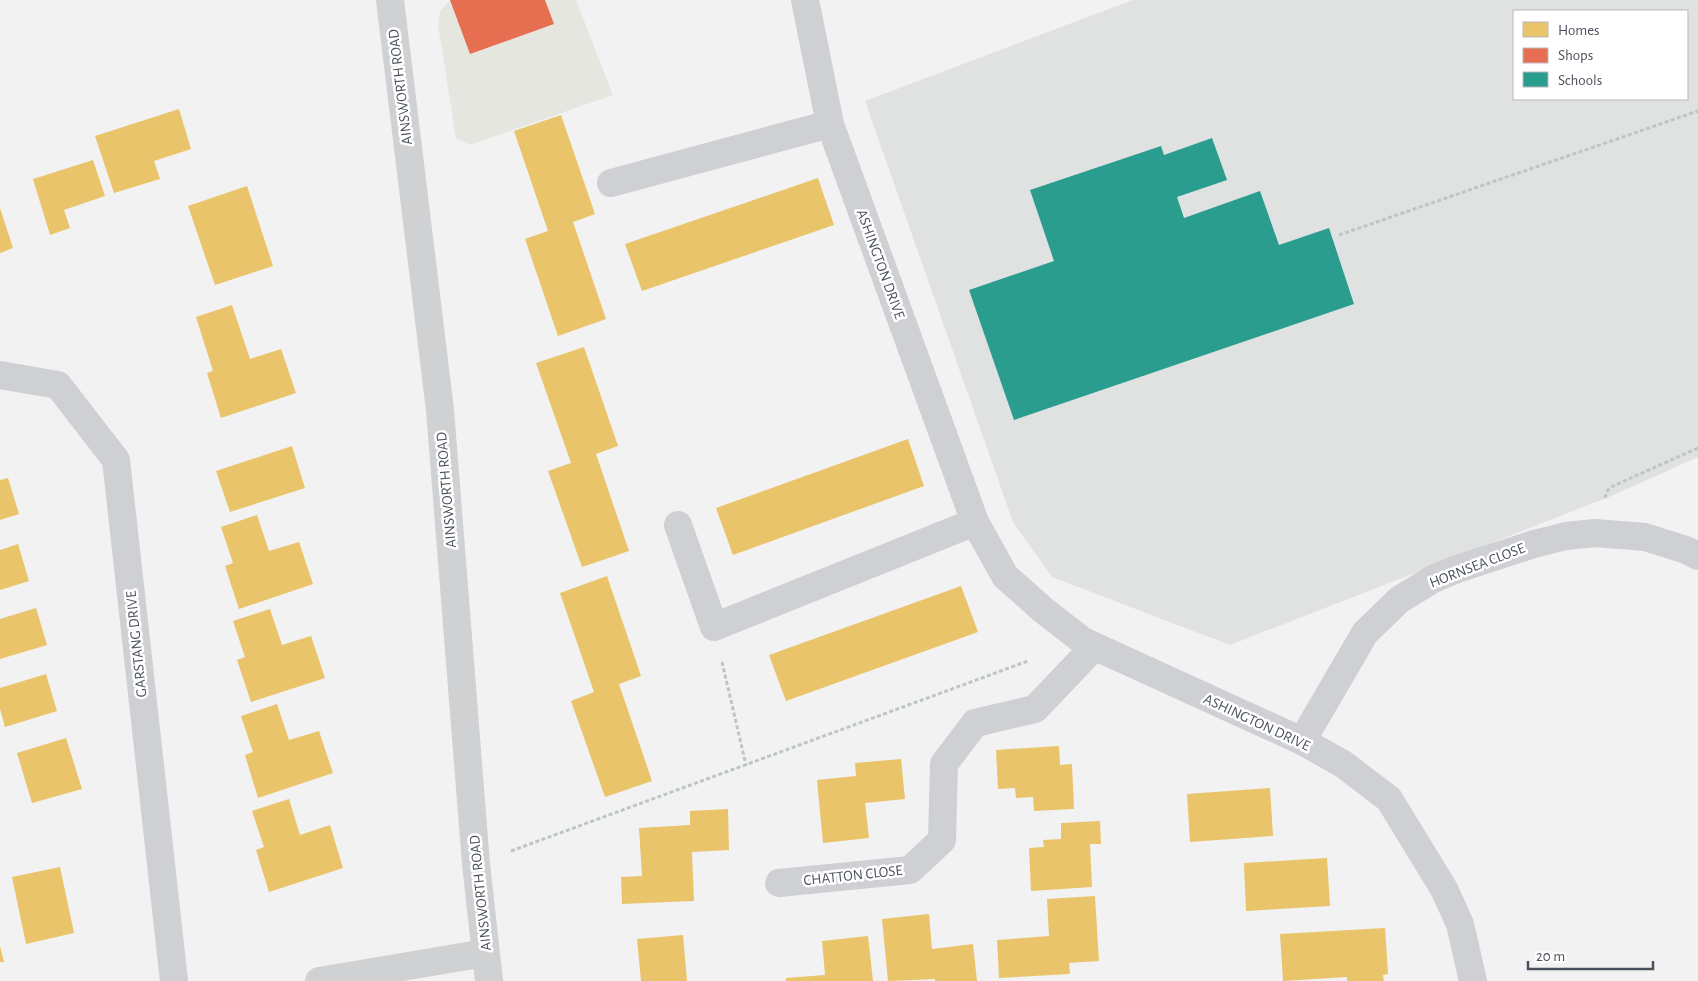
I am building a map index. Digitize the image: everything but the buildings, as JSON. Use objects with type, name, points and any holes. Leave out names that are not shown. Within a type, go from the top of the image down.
[{"type":"main road","name":"AINSWORTH ROAD","points":[[390,0],[440,410],[476,864],[489,981]]},
{"type":"main road","points":[[319,981],[485,953]]},
{"type":"street","name":"ASHINGTON DRIVE","points":[[805,0],[830,124],[974,522],[1005,576],[1042,609],[1089,644],[1302,741],[1343,764],[1389,799],[1409,828],[1444,889],[1460,924],[1473,981]]},
{"type":"street","points":[[611,184],[830,124]]},
{"type":"street","name":"GARSTANG DRIVE","points":[[0,374],[58,385],[116,460],[174,981]]},
{"type":"street","points":[[678,525],[714,627],[974,522]]},
{"type":"street","name":"HORNSEA CLOSE","points":[[1302,741],[1365,633],[1399,600],[1434,579],[1457,569],[1534,544],[1566,536],[1595,533],[1645,537],[1686,550],[1698,556]]},
{"type":"street","name":"CHATTON CLOSE","points":[[779,883],[910,870],[942,840],[944,764],[975,722],[1035,709],[1089,644]]},
{"type":"path","points":[[1339,235],[1698,111]]},
{"type":"path","points":[[1595,533],[1607,492],[1612,487],[1698,448]]},
{"type":"path","points":[[714,627],[746,765]]},
{"type":"path","points":[[476,864],[746,765],[1089,644]]},
{"type":"shaded area","points":[[450,0],[576,0],[613,95],[470,145],[456,138],[438,25],[440,11]]},
{"type":"shaded area","points":[[1133,0],[1698,0],[1698,457],[1609,497],[1230,645],[1052,577],[1013,522],[865,101]]}]
